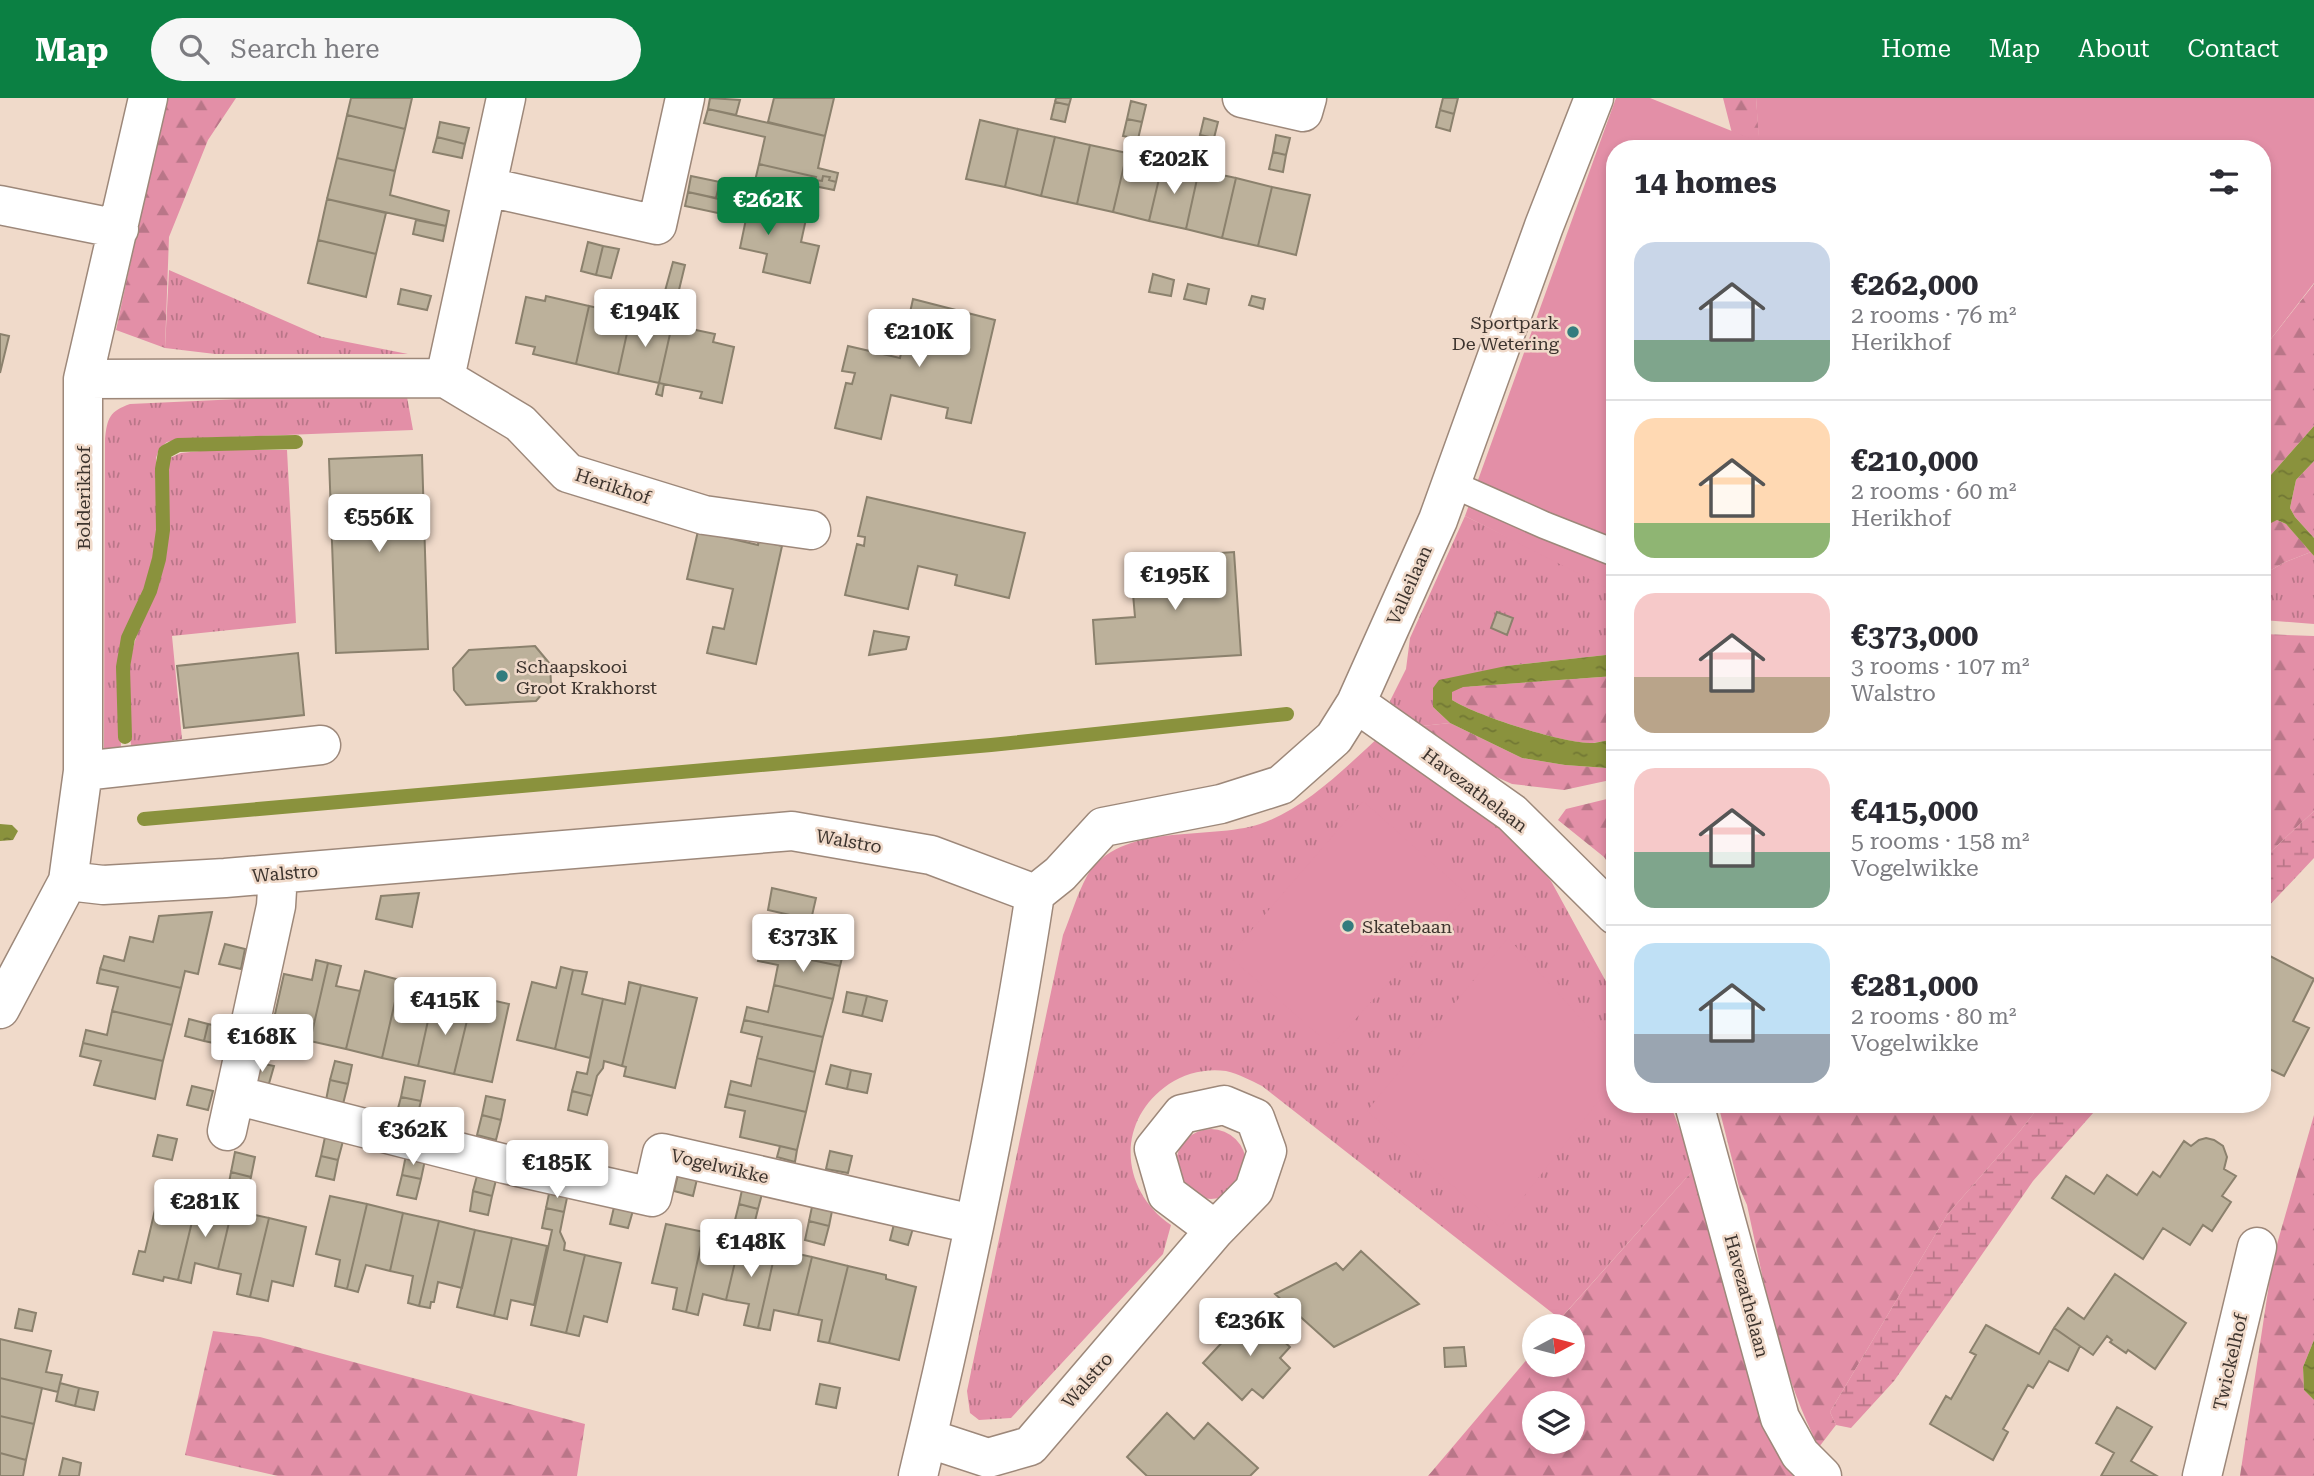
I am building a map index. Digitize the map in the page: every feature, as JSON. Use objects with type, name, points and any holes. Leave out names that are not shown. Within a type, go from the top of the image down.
[{"type":"street","name":"Bolderikhof","points":[[85,883],[83,379],[148,98]]},
{"type":"street","points":[[83,379],[445,378],[506,98]]},
{"type":"street","points":[[488,187],[657,225],[685,98]]},
{"type":"street","points":[[1242,98],[1303,112],[1307,98]]},
{"type":"street","name":"Valleilaan","points":[[1035,894],[1060,874],[1103,827],[1221,804],[1281,785],[1334,738],[1356,703],[1452,484],[1544,226],[1594,98]]},
{"type":"street","points":[[0,205],[119,229]]},
{"type":"street","name":"Herikhof","points":[[445,378],[520,424],[568,473],[704,515],[811,530]]},
{"type":"street","name":"Havezathelaan","points":[[1356,703],[1512,813],[1606,906]]},
{"type":"street","points":[[83,771],[321,745]]},
{"type":"street","name":"Walstro","points":[[85,883],[278,874],[792,831],[931,855],[1035,894]]},
{"type":"street","name":"Vogelwikke","points":[[278,874],[276,905],[231,1113],[505,1164],[652,1197],[662,1153],[955,1220]]},
{"type":"street","points":[[0,1009],[85,883]]},
{"type":"street","points":[[918,1476],[942,1380],[974,1225],[1035,894]]},
{"type":"street","name":"Havezathelaan","points":[[1696,1113],[1780,1419],[1800,1454],[1822,1476]]},
{"type":"street","name":"Walstro","points":[[927,1438],[988,1458],[1030,1446],[1215,1230]]},
{"type":"street","name":"Twickelhof","points":[[2202,1476],[2257,1247]]},
{"type":"lane","points":[[1452,484],[1606,549]]},
{"type":"green space","points":[[166,98],[236,98],[208,140],[169,237],[165,348],[116,330]]},
{"type":"green space","points":[[1616,98],[1650,98],[1754,140],[1606,140],[1606,587],[1465,516]]},
{"type":"green space","points":[[1723,98],[1756,98],[1759,140],[1734,140]]},
{"type":"green space","points":[[1756,98],[2314,98],[2314,283],[2271,339],[2271,140],[1759,140]]},
{"type":"green space","points":[[169,270],[322,337],[408,354],[215,354],[165,348]]},
{"type":"green space","points":[[2314,284],[2314,426],[2271,475],[2271,339]]},
{"type":"green space","points":[[390,392],[407,397],[413,430],[180,439],[167,442],[159,449],[156,458],[158,537],[145,588],[124,638],[119,667],[121,750],[104,752],[105,439],[111,416],[118,409],[130,404]]},
{"type":"green space","points":[[210,450],[287,450],[296,623],[172,636],[182,739],[131,748],[128,694],[130,667],[135,641],[164,557],[170,458],[181,453]]},
{"type":"green space","points":[[2314,461],[2314,538],[2290,508],[2296,480]]},
{"type":"green space","points":[[1465,516],[1606,586],[1606,655],[1506,666],[1433,707],[1450,723],[1403,728],[1390,701],[1406,669],[1410,638]]},
{"type":"green space","points":[[2277,520],[2286,524],[2311,552],[2271,570],[2271,522]]},
{"type":"green space","points":[[2311,552],[2314,556],[2314,624],[2271,621],[2271,570]]},
{"type":"green space","points":[[2271,634],[2314,636],[2314,811],[2271,851]]},
{"type":"green space","points":[[1606,677],[1606,741],[1596,743],[1563,739],[1481,714],[1452,700],[1452,692],[1463,687]]},
{"type":"green space","points":[[1450,723],[1522,758],[1606,768],[1606,781],[1564,790],[1512,784],[1423,744],[1403,728]]},
{"type":"green space","points":[[1380,736],[1512,836],[1551,881],[1606,982],[1606,1113],[1674,1113],[1695,1168],[1564,1314],[1554,1314],[1262,1086],[1226,1071],[1211,1070],[1189,1074],[1169,1084],[1152,1099],[1140,1116],[1133,1135],[1131,1154],[1141,1193],[1154,1210],[1171,1225],[1163,1254],[1011,1418],[979,1420],[970,1413],[967,1391],[1063,935],[1087,876],[1102,859],[1121,847],[1166,836],[1239,829],[1260,824],[1293,808],[1324,786]]},
{"type":"green space","points":[[1606,799],[1606,860],[1558,820],[1566,809]]},
{"type":"green space","name":"Skatebaan","points":[[1363,801],[1468,895],[1331,1046],[1229,956]]},
{"type":"green space","points":[[2314,811],[2314,858],[2271,904],[2271,851]]},
{"type":"green space","points":[[1508,938],[1606,1046],[1606,1092],[1500,1227],[1367,1111]]},
{"type":"green space","points":[[1720,1113],[2034,1113],[1947,1215],[1830,1412],[1836,1425],[1819,1447],[1805,1418],[1784,1359],[1767,1298],[1747,1205],[1739,1187]]},
{"type":"green space","points":[[2034,1113],[2093,1113],[2033,1181],[1894,1381],[1851,1428],[1836,1425],[1830,1412],[1947,1215]]},
{"type":"green space","points":[[2314,1115],[2314,1340],[2303,1367],[2304,1390],[2314,1400],[2314,1476],[2240,1476],[2273,1258]]},
{"type":"green space","points":[[1211,1129],[1236,1139],[1246,1164],[1236,1189],[1211,1199],[1186,1189],[1176,1164],[1186,1139]]},
{"type":"green space","points":[[1695,1168],[1730,1309],[1766,1423],[1793,1476],[1428,1476],[1522,1365],[1522,1377],[1586,1377],[1586,1314],[1565,1314]]},
{"type":"green space","points":[[213,1331],[260,1337],[585,1424],[577,1476],[278,1476],[185,1455]]},
{"type":"water","points":[[2314,426],[2314,461],[2296,480],[2290,508],[2314,538],[2314,556],[2286,524],[2277,520],[2271,523],[2271,475]]},
{"type":"water","points":[[1606,655],[1606,677],[1463,687],[1452,692],[1452,700],[1500,721],[1543,734],[1581,742],[1606,741],[1606,768],[1522,758],[1450,723],[1433,707],[1433,688],[1439,680],[1506,666]]},
{"type":"water","points":[[0,824],[12,825],[18,831],[13,840],[0,841]]},
{"type":"water","points":[[2314,1340],[2314,1400],[2304,1390],[2303,1367]]},
{"type":"building","points":[[351,98],[412,98],[405,129],[347,115]]},
{"type":"building","points":[[710,98],[740,100],[736,115],[708,109]]},
{"type":"building","points":[[774,98],[834,98],[825,136],[768,122]]},
{"type":"building","points":[[1056,98],[1071,98],[1069,105],[1055,102]]},
{"type":"building","points":[[1443,98],[1458,98],[1454,114],[1440,110]]},
{"type":"building","points":[[1131,101],[1146,105],[1142,122],[1127,119]]},
{"type":"building","points":[[1055,102],[1069,105],[1065,122],[1051,119]]},
{"type":"building","points":[[708,109],[825,136],[818,168],[838,173],[836,182],[829,180],[830,177],[823,176],[822,181],[815,180],[816,177],[759,164],[765,137],[704,123]]},
{"type":"building","points":[[1440,110],[1454,114],[1450,131],[1436,127]]},
{"type":"building","points":[[347,115],[405,129],[395,171],[337,158]]},
{"type":"building","points":[[1204,118],[1218,122],[1214,138],[1200,135]]},
{"type":"building","points":[[1127,119],[1142,122],[1138,139],[1123,136]]},
{"type":"building","points":[[980,120],[1018,129],[1005,187],[966,179]]},
{"type":"building","points":[[440,122],[469,128],[465,144],[437,137]]},
{"type":"building","points":[[1018,129],[1055,137],[1041,196],[1005,187]]},
{"type":"building","points":[[1200,135],[1214,138],[1210,155],[1196,152]]},
{"type":"building","points":[[1276,135],[1290,138],[1286,155],[1273,152]]},
{"type":"building","points":[[437,137],[465,144],[462,158],[433,152]]},
{"type":"building","points":[[1055,137],[1090,145],[1077,204],[1041,196]]},
{"type":"building","points":[[1090,145],[1127,153],[1113,212],[1077,204]]},
{"type":"building","points":[[1273,152],[1286,155],[1283,172],[1269,169]]},
{"type":"building","points":[[1127,153],[1163,162],[1149,221],[1113,212]]},
{"type":"building","points":[[337,158],[395,171],[390,195],[449,211],[446,226],[327,199]]},
{"type":"building","points":[[1163,162],[1199,170],[1186,229],[1149,221]]},
{"type":"building","points":[[759,164],[816,177],[815,180],[822,181],[823,176],[830,177],[829,180],[836,182],[834,190],[814,186],[806,219],[749,206]]},
{"type":"building","points":[[1199,170],[1236,178],[1222,238],[1186,229]]},
{"type":"building","points":[[691,176],[720,182],[716,198],[688,192]]},
{"type":"building","points":[[1236,178],[1272,187],[1258,246],[1222,238]]},
{"type":"building","points":[[1272,187],[1310,195],[1296,255],[1258,246]]},
{"type":"building","points":[[688,192],[806,219],[801,242],[819,246],[810,283],[763,272],[767,254],[740,248],[746,219],[685,206]]},
{"type":"building","points":[[327,199],[386,213],[376,254],[318,240]]},
{"type":"building","points":[[416,220],[446,226],[443,241],[413,234]]},
{"type":"building","points":[[318,240],[376,254],[366,297],[308,283]]},
{"type":"building","points":[[588,242],[603,246],[596,275],[581,271]]},
{"type":"building","points":[[603,246],[619,249],[611,278],[596,275]]},
{"type":"building","points":[[673,262],[685,265],[678,294],[665,291]]},
{"type":"building","points":[[1153,274],[1174,280],[1171,296],[1149,292]]},
{"type":"building","points":[[1188,284],[1209,289],[1206,304],[1184,299]]},
{"type":"building","points":[[401,289],[431,296],[427,310],[398,304]]},
{"type":"building","points":[[546,296],[589,306],[576,364],[533,354],[535,347],[516,343],[526,297],[545,301]]},
{"type":"building","points":[[1252,296],[1265,299],[1263,309],[1249,305]]},
{"type":"building","points":[[913,299],[995,320],[971,423],[946,418],[948,408],[891,395],[881,439],[835,428],[846,383],[852,384],[855,373],[842,371],[848,346],[900,358]]},
{"type":"building","points":[[589,306],[631,315],[618,374],[576,364]]},
{"type":"building","points":[[631,315],[672,325],[659,383],[618,374]]},
{"type":"building","points":[[672,325],[715,334],[713,342],[734,347],[722,403],[700,398],[702,392],[659,383]]},
{"type":"building","points":[[0,334],[9,336],[0,373]]},
{"type":"building","points":[[659,383],[664,384],[662,396],[656,394]]},
{"type":"building","points":[[422,455],[428,649],[336,653],[329,459]]},
{"type":"building","points":[[867,497],[1025,533],[1009,598],[955,585],[957,575],[918,566],[908,609],[845,595],[857,544],[864,546],[865,537],[858,536]]},
{"type":"building","points":[[698,531],[758,545],[759,540],[782,546],[756,664],[707,653],[713,627],[724,629],[733,589],[687,579]]},
{"type":"building","points":[[1234,552],[1241,655],[1096,664],[1093,620],[1135,617],[1130,559]]},
{"type":"building","points":[[1497,612],[1513,618],[1507,635],[1491,628]]},
{"type":"building","points":[[874,631],[909,637],[906,649],[869,655]]},
{"type":"building","name":"Schaapskooi Groot Krakhorst","points":[[535,646],[550,664],[551,684],[536,701],[466,705],[454,690],[453,668],[469,650]]},
{"type":"building","points":[[298,653],[304,715],[184,728],[177,666]]},
{"type":"building","points":[[772,888],[816,898],[811,920],[849,929],[840,966],[760,949],[764,935],[784,940],[790,915],[768,910]]},
{"type":"building","points":[[419,893],[412,927],[376,919],[381,896]]},
{"type":"building","points":[[212,912],[198,974],[185,971],[181,988],[100,969],[104,956],[124,961],[130,937],[153,942],[159,916]]},
{"type":"building","points":[[225,944],[245,949],[241,969],[219,964]]},
{"type":"building","points":[[760,949],[840,966],[833,999],[774,985],[778,965],[758,961]]},
{"type":"building","points":[[2271,957],[2314,979],[2293,1021],[2309,1028],[2284,1076],[2271,1070]]},
{"type":"building","points":[[316,960],[328,963],[310,1041],[271,1032],[284,974],[312,980]]},
{"type":"building","points":[[328,963],[341,966],[336,986],[360,991],[346,1049],[310,1041]]},
{"type":"building","points":[[561,967],[573,970],[555,1049],[517,1040],[532,982],[556,988]]},
{"type":"building","points":[[100,969],[181,988],[172,1025],[112,1011],[118,987],[97,983]]},
{"type":"building","points":[[573,970],[587,972],[582,994],[603,999],[590,1058],[555,1049]]},
{"type":"building","points":[[365,971],[400,980],[382,1058],[346,1049]]},
{"type":"building","points":[[400,980],[412,982],[408,1002],[431,1007],[418,1066],[382,1058]]},
{"type":"building","points":[[629,982],[641,985],[622,1066],[604,1061],[592,1096],[572,1091],[577,1072],[587,1074],[603,999],[625,1004]]},
{"type":"building","points":[[641,985],[697,998],[675,1088],[624,1076],[626,1067],[622,1066]]},
{"type":"building","points":[[774,985],[833,999],[823,1037],[744,1020],[747,1007],[768,1012]]},
{"type":"building","points":[[847,992],[867,996],[862,1016],[843,1012]]},
{"type":"building","points":[[460,993],[473,996],[454,1074],[418,1066],[431,1007],[456,1013]]},
{"type":"building","points":[[473,996],[509,1004],[492,1082],[454,1074]]},
{"type":"building","points":[[867,996],[887,1001],[882,1021],[862,1016]]},
{"type":"building","points":[[112,1011],[172,1025],[163,1061],[83,1043],[86,1030],[107,1035]]},
{"type":"building","points":[[189,1019],[208,1024],[204,1041],[185,1036]]},
{"type":"building","points":[[744,1020],[823,1037],[815,1072],[757,1058],[762,1037],[741,1032]]},
{"type":"building","points":[[208,1024],[227,1028],[223,1045],[204,1041]]},
{"type":"building","points":[[83,1043],[163,1061],[155,1099],[94,1085],[101,1061],[80,1056]]},
{"type":"building","points":[[757,1058],[815,1072],[806,1112],[728,1094],[731,1081],[751,1086]]},
{"type":"building","points":[[335,1061],[352,1065],[348,1084],[330,1080]]},
{"type":"building","points":[[254,1062],[274,1066],[268,1087],[250,1083]]},
{"type":"building","points":[[831,1065],[851,1070],[847,1089],[826,1084]]},
{"type":"building","points":[[851,1070],[871,1074],[867,1093],[847,1089]]},
{"type":"building","points":[[405,1077],[425,1081],[421,1101],[401,1097]]},
{"type":"building","points":[[330,1080],[348,1084],[343,1104],[326,1100]]},
{"type":"building","points":[[192,1086],[213,1091],[208,1110],[187,1105]]},
{"type":"building","points":[[572,1091],[592,1096],[587,1115],[568,1110]]},
{"type":"building","points":[[728,1094],[806,1112],[797,1150],[740,1137],[745,1111],[725,1107]]},
{"type":"building","points":[[486,1096],[505,1100],[501,1120],[482,1115]]},
{"type":"building","points":[[401,1097],[421,1101],[416,1121],[396,1116]]},
{"type":"building","points":[[482,1115],[501,1120],[496,1140],[477,1135]]},
{"type":"building","points":[[158,1135],[177,1139],[172,1160],[153,1156]]},
{"type":"building","points":[[325,1137],[343,1141],[338,1160],[321,1156]]},
{"type":"building","points":[[2206,1138],[2223,1146],[2227,1157],[2224,1169],[2236,1176],[2222,1196],[2231,1202],[2212,1231],[2203,1225],[2190,1245],[2163,1228],[2143,1259],[2052,1198],[2066,1176],[2094,1194],[2107,1175],[2137,1195],[2153,1172],[2160,1177],[2184,1141],[2191,1146]]},
{"type":"building","points":[[780,1146],[797,1150],[795,1162],[777,1157]]},
{"type":"building","points":[[830,1151],[852,1156],[848,1173],[826,1169]]},
{"type":"building","points":[[235,1152],[255,1157],[251,1177],[231,1172]]},
{"type":"building","points":[[406,1155],[425,1160],[421,1179],[402,1175]]},
{"type":"building","points":[[321,1156],[338,1160],[334,1180],[316,1176]]},
{"type":"building","points":[[679,1170],[698,1175],[693,1196],[674,1191]]},
{"type":"building","points":[[231,1172],[251,1177],[246,1197],[227,1193]]},
{"type":"building","points":[[478,1172],[497,1176],[492,1196],[473,1191]]},
{"type":"building","points":[[402,1175],[421,1179],[416,1199],[397,1195]]},
{"type":"building","points":[[743,1185],[763,1190],[758,1209],[739,1204]]},
{"type":"building","points":[[550,1189],[568,1193],[564,1212],[546,1208]]},
{"type":"building","points":[[473,1191],[492,1196],[488,1215],[470,1211]]},
{"type":"building","points":[[159,1193],[197,1201],[178,1280],[164,1277],[163,1281],[133,1274],[139,1251],[145,1252]]},
{"type":"building","points":[[330,1196],[367,1204],[347,1289],[335,1286],[340,1260],[316,1254]]},
{"type":"building","points":[[197,1201],[232,1210],[218,1269],[195,1263],[191,1283],[178,1280]]},
{"type":"building","points":[[813,1202],[833,1206],[829,1226],[809,1221]]},
{"type":"building","points":[[615,1203],[634,1207],[628,1228],[610,1224]]},
{"type":"building","points":[[367,1204],[403,1213],[390,1271],[366,1265],[358,1292],[347,1289]]},
{"type":"building","points":[[739,1204],[758,1209],[753,1229],[734,1224]]},
{"type":"building","points":[[546,1208],[564,1212],[560,1232],[565,1243],[564,1250],[585,1255],[566,1333],[531,1325],[552,1230],[542,1228]]},
{"type":"building","points":[[232,1210],[269,1218],[250,1297],[237,1294],[241,1274],[218,1269]]},
{"type":"building","points":[[403,1213],[439,1221],[419,1306],[408,1303],[413,1276],[390,1271]]},
{"type":"building","points":[[269,1218],[306,1227],[293,1286],[272,1281],[268,1301],[250,1297]]},
{"type":"building","points":[[895,1220],[914,1225],[908,1245],[890,1240]]},
{"type":"building","points":[[439,1221],[475,1230],[462,1288],[438,1282],[430,1308],[419,1306]]},
{"type":"building","points":[[809,1221],[829,1226],[824,1245],[805,1240]]},
{"type":"building","points":[[666,1224],[704,1232],[686,1312],[673,1309],[677,1288],[652,1283]]},
{"type":"building","points":[[475,1230],[512,1238],[494,1316],[457,1307]]},
{"type":"building","points":[[704,1232],[740,1241],[726,1300],[703,1294],[698,1315],[686,1312]]},
{"type":"building","points":[[512,1238],[547,1246],[534,1305],[511,1300],[507,1319],[494,1316]]},
{"type":"building","points":[[740,1241],[776,1249],[758,1328],[744,1325],[749,1304],[726,1300]]},
{"type":"building","points":[[776,1249],[812,1257],[798,1315],[774,1310],[770,1330],[758,1328]]},
{"type":"building","points":[[1361,1251],[1419,1304],[1334,1347],[1275,1294],[1336,1263],[1343,1270]]},
{"type":"building","points":[[585,1255],[621,1263],[607,1322],[584,1316],[579,1336],[566,1333]]},
{"type":"building","points":[[812,1257],[848,1266],[829,1343],[818,1341],[822,1320],[798,1315]]},
{"type":"building","points":[[848,1266],[886,1275],[886,1279],[916,1287],[899,1360],[829,1343]]},
{"type":"building","points":[[2115,1274],[2186,1323],[2155,1369],[2128,1350],[2126,1353],[2110,1342],[2112,1340],[2107,1336],[2093,1355],[2054,1328],[2068,1308],[2084,1319]]},
{"type":"building","points":[[19,1309],[36,1313],[32,1331],[15,1328]]},
{"type":"building","points":[[1251,1311],[1290,1347],[1280,1358],[1290,1368],[1263,1398],[1252,1389],[1242,1400],[1203,1363]]},
{"type":"building","points":[[1986,1325],[2039,1354],[2054,1328],[2080,1346],[2068,1371],[2049,1361],[2033,1388],[2028,1385],[2003,1429],[2008,1432],[1993,1460],[1930,1424],[1946,1396],[1951,1399],[1976,1355],[1970,1352]]},
{"type":"building","points":[[0,1339],[51,1351],[46,1372],[62,1375],[58,1392],[0,1378]]},
{"type":"building","points":[[1464,1347],[1466,1366],[1445,1367],[1444,1348]]},
{"type":"building","points":[[0,1378],[42,1388],[34,1424],[0,1416]]},
{"type":"building","points":[[60,1383],[79,1388],[75,1406],[56,1401]]},
{"type":"building","points":[[820,1384],[840,1388],[836,1408],[816,1404]]},
{"type":"building","points":[[79,1388],[98,1392],[94,1410],[75,1406]]},
{"type":"building","points":[[2117,1407],[2152,1427],[2131,1461],[2157,1476],[2101,1476],[2114,1453],[2096,1443]]},
{"type":"building","points":[[1167,1413],[1194,1439],[1208,1423],[1258,1468],[1250,1476],[1147,1476],[1127,1457]]},
{"type":"building","points":[[0,1416],[34,1424],[26,1460],[0,1453]]},
{"type":"building","points":[[0,1453],[26,1460],[23,1476],[0,1476]]},
{"type":"building","points":[[63,1458],[81,1463],[79,1476],[59,1476]]},
{"type":"waterway","points":[[125,737],[123,667],[128,638],[150,591],[159,559],[163,530],[162,469],[165,452],[178,445],[296,442]]},
{"type":"waterway","points":[[144,819],[991,745],[1287,714]]},
{"type":"place","name":"Sportpark De Wetering","points":[[1573,332]]},
{"type":"place","name":"Schaapskooi Groot Krakhorst","points":[[502,676]]},
{"type":"place","name":"Skatebaan","points":[[1348,926]]}]
